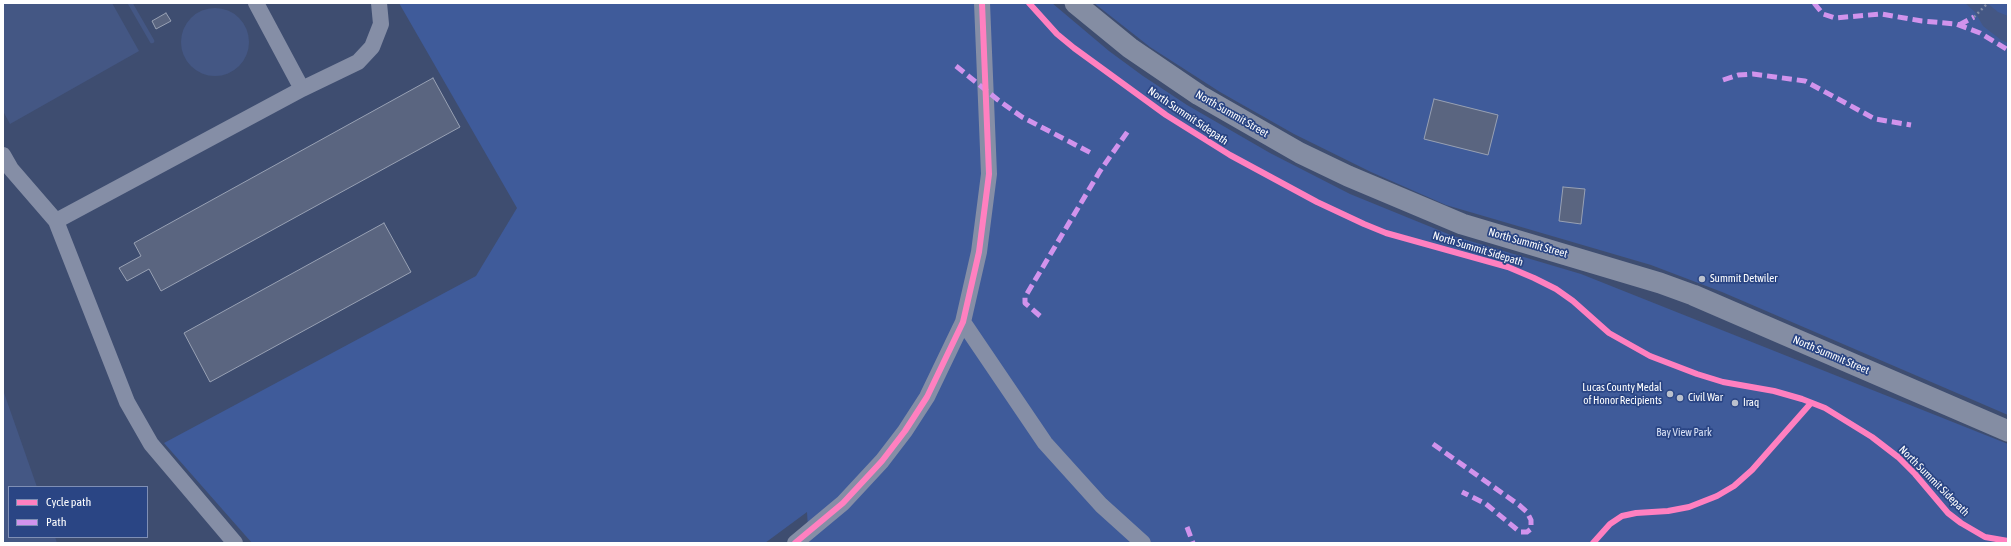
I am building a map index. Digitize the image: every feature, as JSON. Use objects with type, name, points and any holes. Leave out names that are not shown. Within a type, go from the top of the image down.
[{"type":"main road","name":"North Summit Street","points":[[1075,3],[1130,48],[1199,95],[1300,153],[1348,176],[1462,224],[1618,270],[1693,295],[2008,431]]},
{"type":"street","points":[[256,3],[302,89]]},
{"type":"street","points":[[56,221],[302,89],[358,62],[372,47],[380,24],[379,3]]},
{"type":"street","points":[[795,543],[844,503],[882,461],[905,431],[927,397],[963,322],[979,252],[990,174],[982,3]]},
{"type":"street","points":[[3,155],[11,169],[56,221],[127,402],[151,444],[235,543]]},
{"type":"street","points":[[963,322],[1009,392],[1045,442],[1097,500],[1143,543]]},
{"type":"path","points":[[1974,17],[1988,3]]},
{"type":"green space","name":"Bay View Park","points":[[399,3],[1052,3],[1109,51],[1143,76],[1187,105],[1270,153],[1350,194],[1453,236],[1581,274],[2008,444],[2008,543],[1152,543],[1147,539],[1143,543],[809,543],[807,512],[765,543],[252,543],[164,443],[476,276],[517,208]]},
{"type":"green space","points":[[1094,3],[2008,3],[2008,415],[1722,292],[1651,265],[1446,205],[1371,172],[1294,134],[1220,92],[1150,47]]},
{"type":"shaded area","points":[[3,3],[112,3],[139,51],[10,124],[3,111]]},
{"type":"shaded area","points":[[1965,3],[1987,3],[1998,12],[2008,16],[2008,43],[2001,40],[1983,26],[1975,12]]},
{"type":"shaded area","points":[[215,8],[228,11],[239,18],[246,29],[249,42],[246,55],[239,66],[228,73],[215,76],[202,73],[191,66],[184,55],[181,42],[184,29],[191,18],[202,11]]},
{"type":"shaded area","points":[[3,390],[37,486],[8,486],[8,538],[55,538],[57,543],[3,543]]},
{"type":"building","points":[[166,13],[171,21],[156,29],[152,21]]},
{"type":"building","points":[[433,78],[460,127],[161,291],[149,269],[127,281],[119,268],[141,256],[134,243]]},
{"type":"building","points":[[1434,99],[1498,115],[1488,155],[1424,139]]},
{"type":"building","points":[[1563,187],[1585,189],[1581,224],[1559,221]]},
{"type":"building","points":[[384,223],[411,272],[210,382],[184,333]]},
{"type":"waterway","points":[[130,3],[152,41]]},
{"type":"marked path","points":[[1814,3],[1823,14],[1835,18],[1881,14],[1922,21],[1956,24],[1980,33],[2008,50]]},
{"type":"marked path","points":[[1959,25],[1974,17]]},
{"type":"marked path","points":[[956,66],[998,100],[1022,117],[1093,154]]},
{"type":"marked path","points":[[1723,80],[1738,75],[1753,74],[1805,81],[1875,119],[1911,125]]},
{"type":"marked path","points":[[1040,316],[1025,303],[1025,297],[1100,171],[1128,131]]},
{"type":"marked path","points":[[1433,444],[1519,505],[1527,512],[1531,520],[1531,529],[1527,532],[1520,532],[1486,504],[1462,492]]},
{"type":"marked path","points":[[1187,527],[1193,543]]},
{"type":"cycle path","points":[[795,543],[843,503],[882,461],[905,431],[927,397],[963,322],[979,252],[989,174],[982,3]]},
{"type":"cycle path","name":"North Summit Sidepath","points":[[1029,3],[1057,34],[1074,48],[1166,115],[1230,155],[1317,202],[1386,233],[1508,267],[1534,278],[1556,289],[1573,301],[1609,333],[1650,356],[1723,382],[1774,391],[1802,399],[1825,408],[1872,437],[1898,457],[1915,474],[1948,513],[1961,523],[1985,537],[2008,541]]},
{"type":"cycle path","points":[[1593,543],[1610,524],[1622,516],[1689,507],[1717,496],[1734,486],[1752,470],[1811,403]]},
{"type":"place","name":"Summit Detwiler","points":[[1702,279]]},
{"type":"place","name":"Lucas County Medal of Honor Recipients","points":[[1670,394]]},
{"type":"place","name":"Civil War","points":[[1680,398]]},
{"type":"place","name":"Iraq","points":[[1735,403]]}]
